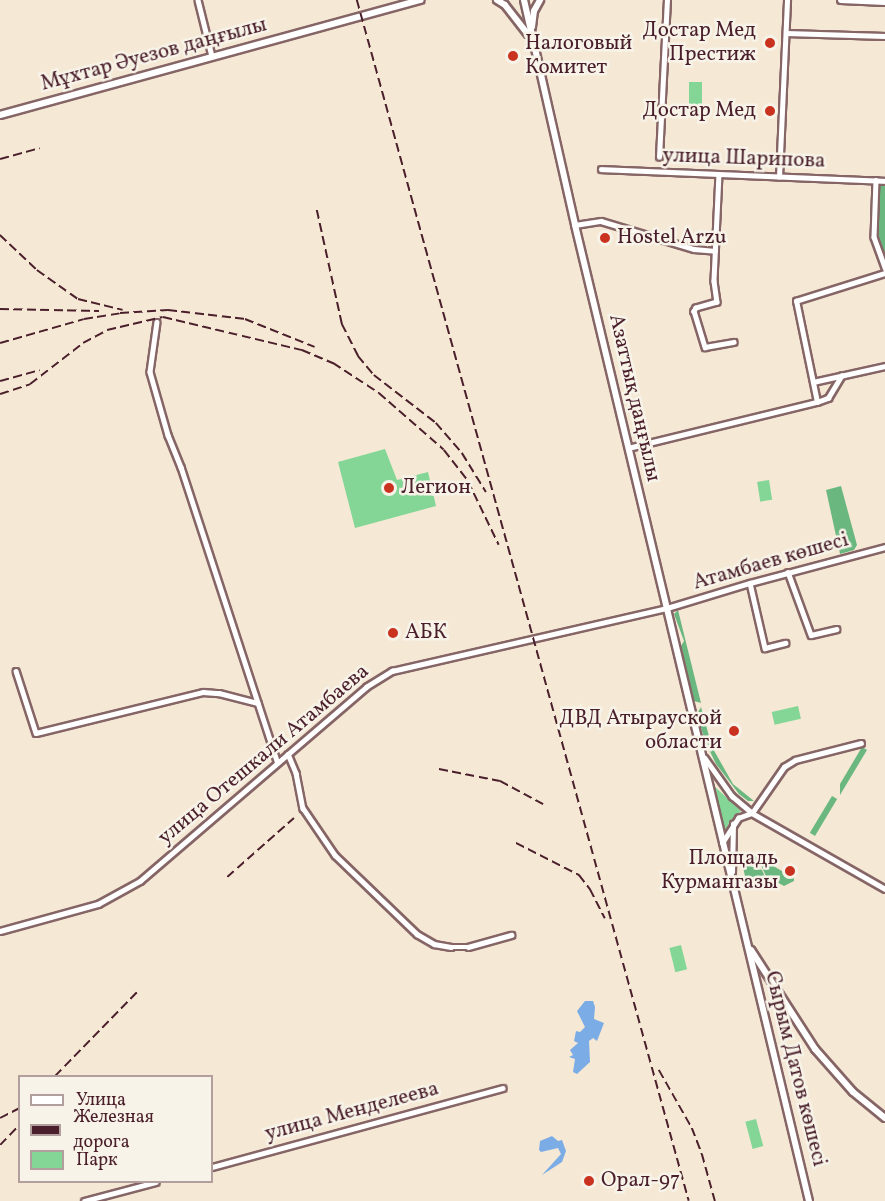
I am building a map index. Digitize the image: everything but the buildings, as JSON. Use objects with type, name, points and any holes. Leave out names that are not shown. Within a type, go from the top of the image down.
[{"type":"main road","name":"Мұхтар Әуезов даңғылы","points":[[0,115],[421,0]]},
{"type":"main road","points":[[497,0],[524,26],[533,45]]},
{"type":"main road","name":"Азаттық даңғылы","points":[[524,0],[722,843]]},
{"type":"main road","points":[[533,45],[532,19],[540,0]]},
{"type":"main road","points":[[842,0],[885,2]]},
{"type":"main road","name":"Сырым Датов көшесі","points":[[722,843],[810,1201]]},
{"type":"main road","points":[[748,944],[815,1049],[853,1092],[885,1118]]},
{"type":"street","points":[[198,0],[212,56]]},
{"type":"street","points":[[659,157],[666,0]]},
{"type":"street","points":[[779,177],[787,0]]},
{"type":"street","points":[[786,33],[885,36]]},
{"type":"street","name":"улица Шарипова","points":[[601,169],[885,181]]},
{"type":"street","points":[[719,174],[715,251],[717,303],[696,308],[694,311],[705,347],[734,342]]},
{"type":"street","points":[[876,180],[874,237],[885,268]]},
{"type":"street","points":[[575,225],[601,221],[694,249],[715,251]]},
{"type":"street","points":[[817,402],[796,301],[885,273]]},
{"type":"street","points":[[156,322],[150,372],[168,435],[181,467],[278,763]]},
{"type":"street","points":[[813,382],[885,366]]},
{"type":"street","points":[[628,448],[817,402],[828,398],[841,376]]},
{"type":"street","name":"Атамбаев көшесі","points":[[667,608],[885,547]]},
{"type":"street","points":[[788,573],[811,635],[836,629]]},
{"type":"street","points":[[750,583],[765,648],[785,643]]},
{"type":"street","name":"улица Отешкали Атамбаева","points":[[0,931],[98,904],[140,881],[366,687],[392,671],[667,608]]},
{"type":"street","points":[[16,671],[36,733],[203,692],[258,703]]},
{"type":"street","points":[[722,843],[733,824],[743,814],[752,813],[784,768],[795,760],[861,743]]},
{"type":"street","points":[[288,754],[296,773],[303,808],[335,855],[417,934],[434,944],[451,947],[468,947],[511,935]]},
{"type":"street","points":[[703,756],[732,796],[752,813],[885,889]]},
{"type":"street","points":[[733,824],[733,885]]},
{"type":"street","name":"улица Менделеева","points":[[213,1167],[502,1088]]},
{"type":"street","points":[[84,1201],[152,1183]]},
{"type":"green space","points":[[689,82],[702,82],[702,108],[689,108]]},
{"type":"green space","points":[[879,184],[885,184],[885,260],[878,238]]},
{"type":"green space","name":"Легион","points":[[385,449],[397,480],[428,472],[436,506],[355,528],[338,462]]},
{"type":"green space","points":[[769,480],[772,500],[760,502],[757,482]]},
{"type":"green space","points":[[841,486],[857,545],[854,550],[840,554],[826,490]]},
{"type":"green space","points":[[678,610],[701,703],[694,701],[681,646],[684,641],[674,614]]},
{"type":"green space","points":[[798,706],[801,719],[775,725],[772,712]]},
{"type":"green space","points":[[701,707],[712,747],[733,784],[754,801],[748,801],[739,794],[716,764],[705,741],[697,714]]},
{"type":"green space","points":[[862,747],[867,750],[840,795],[840,784]]},
{"type":"green space","points":[[714,786],[741,811],[730,821],[725,831]]},
{"type":"green space","points":[[832,796],[837,799],[815,836],[810,833]]},
{"type":"green space","points":[[746,855],[756,856],[759,867],[752,859],[747,865],[762,870],[766,879],[764,883],[755,879],[746,881],[742,862]]},
{"type":"green space","points":[[763,860],[794,878],[794,881],[784,886],[766,876],[759,861]]},
{"type":"green space","points":[[681,945],[687,969],[675,972],[669,948]]},
{"type":"green space","points":[[756,1119],[763,1146],[753,1149],[745,1122]]},
{"type":"water","points":[[585,1001],[593,1001],[594,1019],[604,1023],[597,1041],[593,1038],[589,1041],[590,1062],[577,1074],[573,1072],[575,1059],[569,1057],[573,1055],[570,1050],[578,1043],[574,1041],[576,1031],[580,1032],[585,1027],[577,1011]]},
{"type":"water","points":[[552,1136],[558,1141],[562,1140],[566,1151],[562,1162],[542,1175],[561,1154],[558,1148],[541,1152],[539,1150],[540,1141]]},
{"type":"railway","points":[[357,0],[689,1201]]},
{"type":"railway","points":[[0,159],[40,148]]},
{"type":"railway","points":[[317,210],[342,324],[358,356],[374,375],[436,423],[462,453],[486,492]]},
{"type":"railway","points":[[0,235],[37,270],[78,299],[123,310]]},
{"type":"railway","points":[[0,309],[99,311]]},
{"type":"railway","points":[[0,343],[84,319],[120,313],[168,310],[245,319],[315,347]]},
{"type":"railway","points":[[0,394],[30,384],[83,343],[107,330],[163,317],[302,350],[333,363],[379,393],[444,450],[468,481],[499,545]]},
{"type":"railway","points":[[0,381],[40,370]]},
{"type":"railway","points":[[439,769],[500,781],[543,804]]},
{"type":"railway","points":[[227,877],[294,818]]},
{"type":"railway","points":[[516,843],[579,875],[590,889],[605,918]]},
{"type":"railway","points":[[56,1075],[137,992]]},
{"type":"railway","points":[[659,1070],[692,1128],[715,1201]]},
{"type":"railway","points":[[0,1118],[18,1109]]},
{"type":"railway","points":[[0,1145],[18,1126]]},
{"type":"place","name":"Достар Мед Престиж","points":[[770,43]]},
{"type":"place","name":"Налоговый Комитет","points":[[513,56]]},
{"type":"place","name":"Достар Мед","points":[[770,111]]},
{"type":"place","name":"Hostel Arzu","points":[[605,238]]},
{"type":"place","name":"Легион","points":[[389,488]]},
{"type":"place","name":"АБК","points":[[393,633]]},
{"type":"place","name":"ДВД Атырауской области","points":[[734,731]]},
{"type":"place","name":"Площадь Курмангазы","points":[[790,871]]},
{"type":"place","name":"Орал-97","points":[[589,1181]]}]
